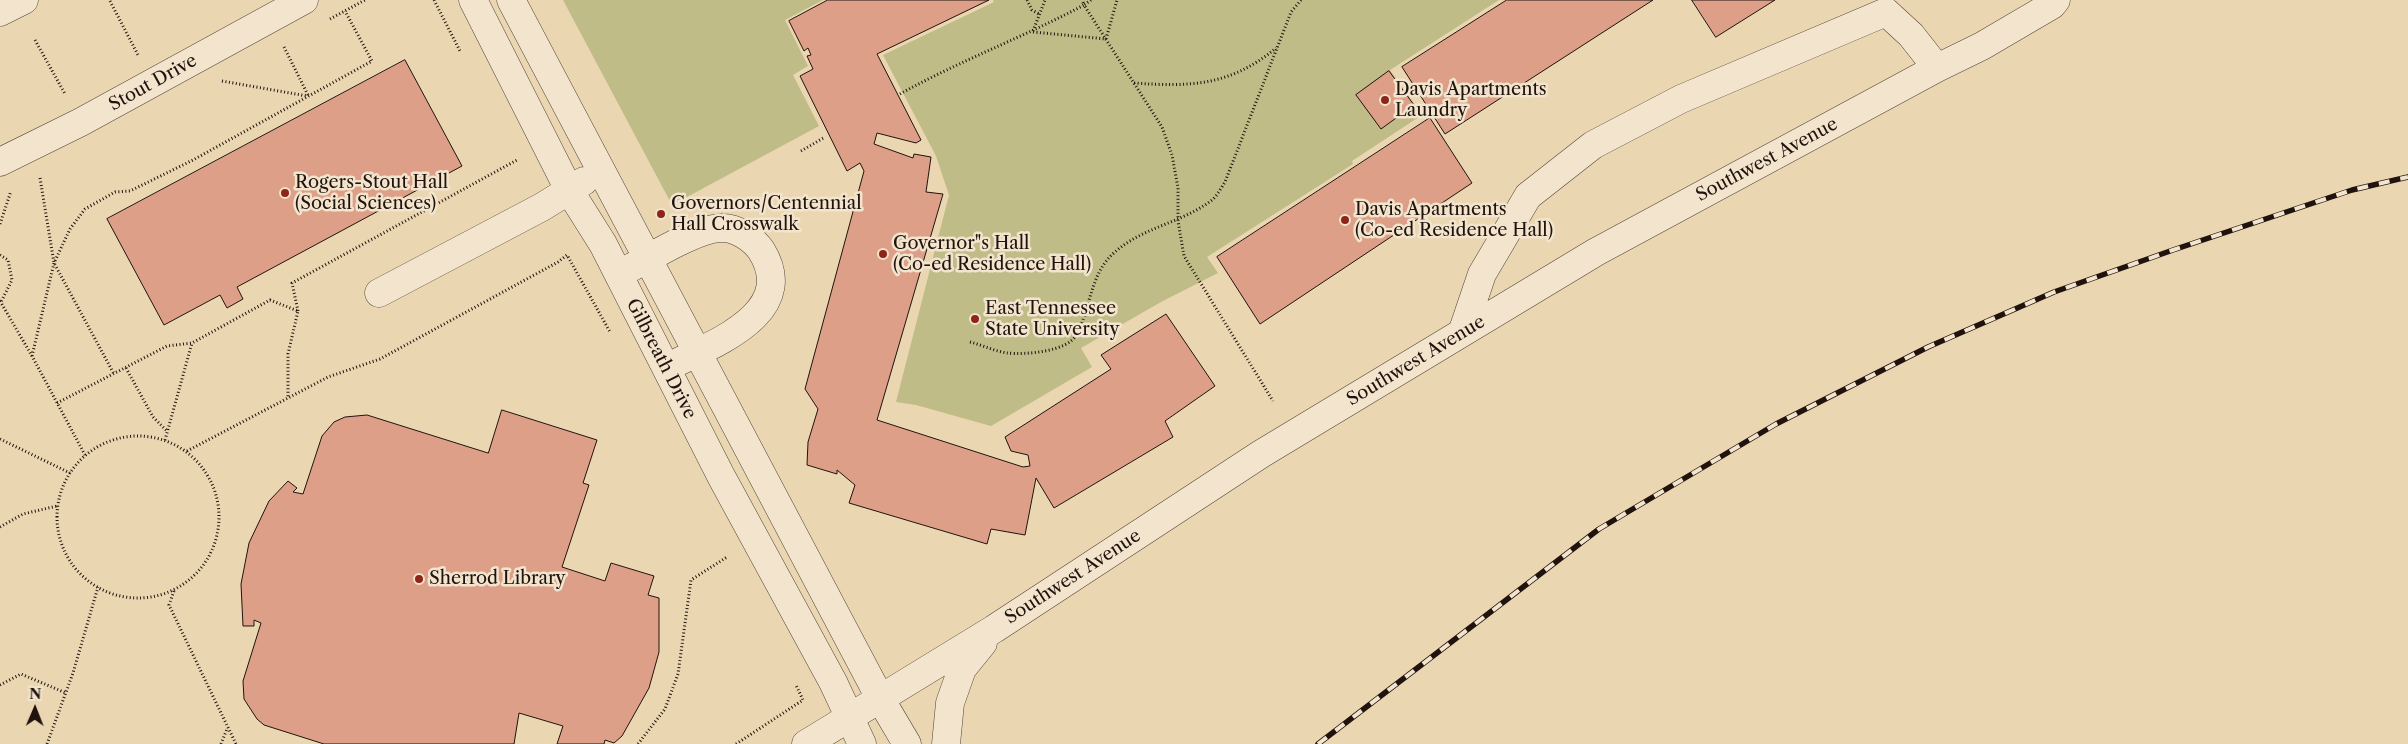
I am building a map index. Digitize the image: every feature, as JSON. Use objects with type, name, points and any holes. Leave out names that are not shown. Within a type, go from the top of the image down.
[{"type":"street","points":[[0,12],[24,0]]},
{"type":"street","name":"Stout Drive","points":[[0,162],[81,122],[304,0]]},
{"type":"street","name":"Gilbreath Drive","points":[[473,0],[569,190],[603,244],[720,476],[833,682],[849,719]]},
{"type":"street","name":"Gilbreath Drive","points":[[511,0],[881,700]]},
{"type":"street","points":[[2013,28],[2021,0]]},
{"type":"street","name":"Southwest Avenue","points":[[806,744],[881,700],[994,629],[1262,454],[1596,252],[2013,28],[2052,5],[2056,0]]},
{"type":"street","points":[[1462,333],[1482,274],[1528,196],[1593,145],[1681,99],[1893,6],[1911,35],[1937,68]]},
{"type":"street","points":[[379,293],[569,190],[602,170]]},
{"type":"street","points":[[618,275],[693,235],[721,227],[734,229],[756,244],[770,264],[771,289],[755,318],[666,368]]},
{"type":"street","points":[[946,744],[950,703],[962,669],[994,629]]},
{"type":"street","points":[[881,700],[907,744]]},
{"type":"street","points":[[849,719],[862,744]]},
{"type":"path","points":[[434,0],[465,60]]},
{"type":"path","points":[[1027,0],[1032,10],[1039,14]]},
{"type":"path","points":[[1033,32],[1045,0]]},
{"type":"path","points":[[1082,0],[1162,127],[1172,155],[1178,188],[1178,221],[1184,256],[1273,401]]},
{"type":"path","points":[[900,94],[926,80],[1033,32],[1091,0]]},
{"type":"path","points":[[1106,39],[1117,0]]},
{"type":"path","points":[[970,342],[1007,353],[1036,353],[1058,348],[1076,336],[1099,272],[1114,252],[1136,237],[1178,221],[1213,199],[1225,182],[1291,12],[1301,0]]},
{"type":"path","points":[[110,2],[139,56]]},
{"type":"path","points":[[32,356],[54,263],[70,228],[85,209],[115,192],[130,191],[193,160],[372,61],[345,11]]},
{"type":"path","points":[[1033,32],[1106,39]]},
{"type":"path","points":[[35,40],[65,94]]},
{"type":"path","points":[[283,44],[308,96]]},
{"type":"path","points":[[1134,83],[1179,86],[1202,84],[1229,75],[1263,59],[1277,48]]},
{"type":"path","points":[[217,80],[308,96]]},
{"type":"path","points":[[801,150],[825,137]]},
{"type":"path","points":[[288,397],[288,354],[298,311],[292,283],[518,162],[514,153]]},
{"type":"path","points":[[39,174],[54,263],[114,374]]},
{"type":"path","points":[[0,224],[11,190]]},
{"type":"path","points":[[0,255],[8,260],[12,280],[0,301],[85,455]]},
{"type":"path","points":[[187,452],[288,397],[328,378],[380,359],[558,262],[567,255],[612,338]]},
{"type":"path","points":[[57,403],[167,346],[192,343],[270,300],[298,311]]},
{"type":"path","points":[[165,440],[192,343]]},
{"type":"path","points":[[126,368],[153,417],[167,431]]},
{"type":"path","points":[[137,435],[165,440],[187,452],[205,470],[217,492],[220,517],[216,542],[205,564],[187,582],[174,590],[142,598],[119,596],[98,587],[79,572],[65,553],[58,530],[57,506],[70,473],[85,455],[109,440],[137,435]]},
{"type":"path","points":[[0,439],[70,473]]},
{"type":"path","points":[[0,527],[23,514],[57,506]]},
{"type":"path","points":[[638,744],[665,709],[678,674],[690,580],[727,557]]},
{"type":"path","points":[[48,744],[98,587]]},
{"type":"path","points":[[174,590],[169,605],[227,729],[236,744]]},
{"type":"path","points":[[0,685],[21,674],[66,692]]},
{"type":"path","points":[[736,744],[803,700],[792,678]]},
{"type":"path","points":[[221,744],[227,729]]},
{"type":"shaded area","points":[[563,0],[823,0],[785,20],[808,66],[793,75],[819,126],[672,205]]},
{"type":"shaded area","points":[[993,0],[1499,0],[1390,70],[1422,115],[1352,161],[1353,164],[1207,257],[1218,273],[1161,302],[1081,348],[1092,367],[991,426],[916,405],[896,402],[949,195],[936,156],[883,55],[994,2]]},
{"type":"building","name":"Governor\"s Hall (Co-ed Residence Hall)","points":[[828,0],[989,0],[877,54],[921,140],[916,143],[877,133],[874,144],[913,158],[914,154],[931,157],[926,192],[943,194],[877,420],[1023,467],[1030,466],[1028,455],[1011,451],[1005,437],[1111,369],[1101,355],[1166,314],[1215,386],[1165,421],[1173,437],[1054,508],[1036,478],[1025,535],[991,529],[987,544],[849,503],[855,485],[837,470],[837,474],[807,465],[808,442],[818,409],[805,389],[864,171],[860,163],[847,171],[800,76],[813,69],[807,56],[811,55],[808,48],[804,51],[789,21]]},
{"type":"building","points":[[1507,0],[1653,0],[1445,134],[1402,67]]},
{"type":"building","points":[[1692,0],[1775,0],[1716,37]]},
{"type":"building","name":"Rogers-Stout Hall (Social Sciences)","points":[[405,60],[462,166],[237,287],[243,299],[227,308],[220,295],[164,325],[107,219]]},
{"type":"building","name":"Davis Apartments Laundry","points":[[1389,71],[1414,105],[1381,129],[1356,95]]},
{"type":"building","name":"Davis Apartments (Co-ed Residence Hall)","points":[[1430,118],[1472,183],[1260,324],[1217,257]]},
{"type":"building","name":"Sherrod Library","points":[[502,410],[597,440],[583,483],[589,485],[562,567],[605,581],[611,563],[654,576],[648,595],[659,598],[659,652],[649,688],[622,736],[614,743],[605,740],[604,744],[557,744],[563,726],[519,713],[514,744],[324,744],[264,725],[257,719],[244,699],[243,681],[261,623],[254,620],[254,626],[243,626],[241,584],[249,543],[269,501],[288,481],[297,488],[293,492],[303,494],[322,436],[334,422],[345,417],[367,415],[488,453]]},
{"type":"railway","points":[[1318,744],[1599,529],[1776,424],[1928,347],[2054,292],[2352,190],[2408,177]]},
{"type":"place","name":"Davis Apartments Laundry","points":[[1385,100]]},
{"type":"place","name":"Rogers-Stout Hall (Social Sciences)","points":[[285,193]]},
{"type":"place","name":"Governors/Centennial Hall Crosswalk","points":[[661,214]]},
{"type":"place","name":"Davis Apartments (Co-ed Residence Hall)","points":[[1345,220]]},
{"type":"place","name":"Governor\"s Hall (Co-ed Residence Hall)","points":[[883,254]]},
{"type":"place","name":"East Tennessee State University","points":[[975,319]]},
{"type":"place","name":"Sherrod Library","points":[[419,579]]}]
